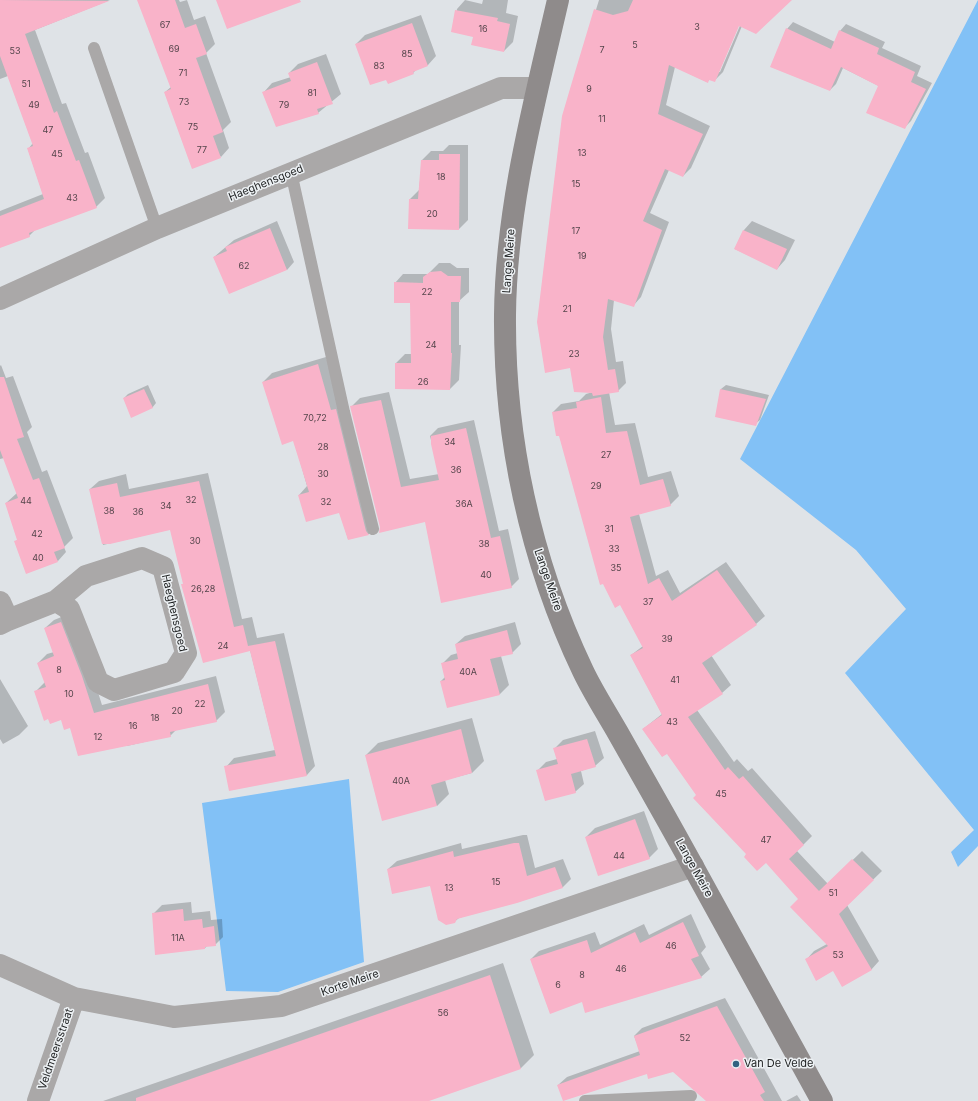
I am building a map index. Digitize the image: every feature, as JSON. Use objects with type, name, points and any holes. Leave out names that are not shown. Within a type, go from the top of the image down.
[{"type":"street","name":"Lange Meire","points":[[558,0],[537,88],[516,188],[508,251],[505,315],[507,384],[516,458],[532,531],[554,602],[584,672],[693,866],[822,1101]]},
{"type":"street","name":"Haeghensgoed","points":[[0,299],[157,228],[291,172],[500,88],[537,88]]},
{"type":"street","name":"Haeghensgoed","points":[[3,615],[56,600],[86,576],[142,558],[163,567],[186,653],[174,672],[114,690],[98,682],[69,609],[56,600]]},
{"type":"street","name":"Korte Meire","points":[[0,965],[74,998],[174,1017],[281,1006],[693,866]]},
{"type":"street","name":"Veldmeersstraat","points":[[38,1101],[74,998]]},
{"type":"lane","points":[[94,48],[157,228]]},
{"type":"lane","points":[[291,172],[344,412],[373,530]]},
{"type":"lane","points":[[585,1101],[691,1096]]},
{"type":"shaded area","points":[[978,0],[978,846],[958,867],[951,852],[974,830],[845,673],[906,609],[856,550],[740,459]]},
{"type":"shaded area","points":[[349,779],[364,962],[278,992],[226,991],[202,803]]},
{"type":"building","points":[[0,0],[109,1],[25,34],[54,113],[57,111],[76,161],[79,160],[97,208],[29,233],[30,237],[0,248],[0,216],[44,199],[27,148],[33,146],[0,56]]},
{"type":"building","points":[[137,0],[175,0],[185,28],[196,24],[207,54],[196,58],[223,132],[213,136],[221,158],[192,169],[164,92],[171,89]]},
{"type":"building","points":[[216,0],[300,0],[301,2],[227,29]]},
{"type":"building","points":[[633,0],[792,0],[756,34],[739,26],[715,82],[709,80],[708,83],[669,65],[658,114],[703,134],[683,177],[665,169],[643,221],[662,230],[634,307],[608,299],[603,337],[608,370],[615,369],[619,392],[593,396],[592,393],[574,392],[570,368],[545,373],[537,322],[562,116],[572,82],[594,9],[613,15],[628,11]]},
{"type":"building","points":[[455,10],[498,18],[497,21],[510,24],[504,52],[471,45],[473,37],[451,32]]},
{"type":"building","points":[[412,23],[428,66],[413,72],[414,74],[388,84],[386,80],[370,85],[355,44]]},
{"type":"building","points":[[786,28],[831,49],[839,30],[879,48],[877,54],[915,72],[911,82],[926,89],[905,129],[866,113],[878,86],[841,67],[830,91],[770,67]]},
{"type":"building","points":[[317,62],[333,104],[317,109],[319,114],[276,127],[262,92],[291,81],[288,73]]},
{"type":"building","points":[[439,154],[460,154],[459,230],[408,229],[409,199],[418,199],[421,160],[439,160]]},
{"type":"building","points":[[270,228],[287,270],[229,294],[213,257],[227,251],[225,247]]},
{"type":"building","points":[[743,230],[787,249],[777,270],[734,249]]},
{"type":"building","points":[[441,271],[448,276],[461,276],[460,302],[451,302],[452,353],[450,390],[395,389],[395,363],[411,363],[410,303],[394,303],[394,282],[423,283],[423,277],[430,272]]},
{"type":"building","points":[[318,364],[331,410],[336,409],[366,531],[369,535],[348,540],[339,513],[306,522],[298,495],[309,492],[293,441],[282,445],[262,382]]},
{"type":"building","points":[[0,377],[4,377],[24,437],[17,439],[33,480],[39,478],[65,548],[54,552],[58,562],[26,574],[14,541],[17,540],[5,503],[18,498],[0,450]]},
{"type":"building","points":[[144,389],[153,408],[131,418],[123,398]]},
{"type":"building","points":[[720,389],[766,399],[756,426],[715,417]]},
{"type":"building","points":[[601,397],[606,433],[627,431],[640,485],[663,479],[671,506],[630,517],[648,584],[659,578],[672,601],[717,570],[757,625],[702,663],[723,694],[688,717],[725,770],[728,767],[739,779],[743,776],[804,845],[789,859],[819,891],[852,859],[874,880],[839,914],[872,970],[842,987],[833,971],[816,981],[805,959],[828,946],[790,907],[798,899],[766,863],[757,871],[744,857],[746,854],[693,798],[696,795],[667,754],[662,757],[642,729],[662,715],[630,655],[643,648],[620,605],[615,608],[603,584],[600,585],[559,436],[556,436],[552,412],[577,408],[576,402]]},
{"type":"building","points":[[381,400],[401,487],[439,480],[431,444],[431,436],[466,428],[491,538],[500,536],[512,588],[441,603],[425,522],[379,533],[380,527],[350,406]]},
{"type":"building","points":[[199,481],[234,627],[243,625],[248,646],[275,641],[307,776],[229,791],[224,766],[276,756],[250,651],[203,663],[181,584],[183,584],[170,530],[110,544],[102,544],[89,489],[117,483],[120,497]]},
{"type":"building","points":[[61,622],[82,676],[94,713],[208,684],[217,722],[170,732],[171,737],[78,756],[70,728],[64,730],[61,720],[50,724],[48,719],[44,721],[34,691],[46,687],[37,663],[54,656],[44,628]]},
{"type":"building","points":[[507,630],[513,654],[490,659],[500,695],[447,708],[440,681],[445,680],[441,663],[458,659],[455,644]]},
{"type":"building","points":[[461,729],[472,773],[431,785],[437,806],[382,821],[365,755]]},
{"type":"building","points":[[587,739],[596,767],[571,774],[576,793],[545,801],[536,770],[558,764],[553,748]]},
{"type":"building","points":[[635,819],[650,859],[598,876],[585,837]]},
{"type":"building","points":[[519,843],[527,876],[555,867],[563,888],[517,903],[457,919],[455,923],[446,925],[438,920],[430,886],[392,894],[387,869],[453,851],[454,857]]},
{"type":"building","points":[[183,909],[184,921],[202,919],[203,928],[214,926],[216,946],[205,947],[205,949],[155,955],[152,913]]},
{"type":"building","points":[[683,922],[699,956],[691,959],[702,978],[585,1013],[582,1002],[550,1014],[530,959],[587,940],[591,953],[635,932],[640,943]]},
{"type":"building","points":[[490,975],[521,1069],[429,1101],[136,1101],[136,1098]]},
{"type":"building","points":[[717,1006],[765,1092],[760,1095],[764,1101],[706,1101],[673,1072],[648,1079],[647,1074],[563,1101],[557,1085],[640,1055],[634,1036]]},
{"type":"place","name":"Van De Velde","points":[[736,1064]]}]
